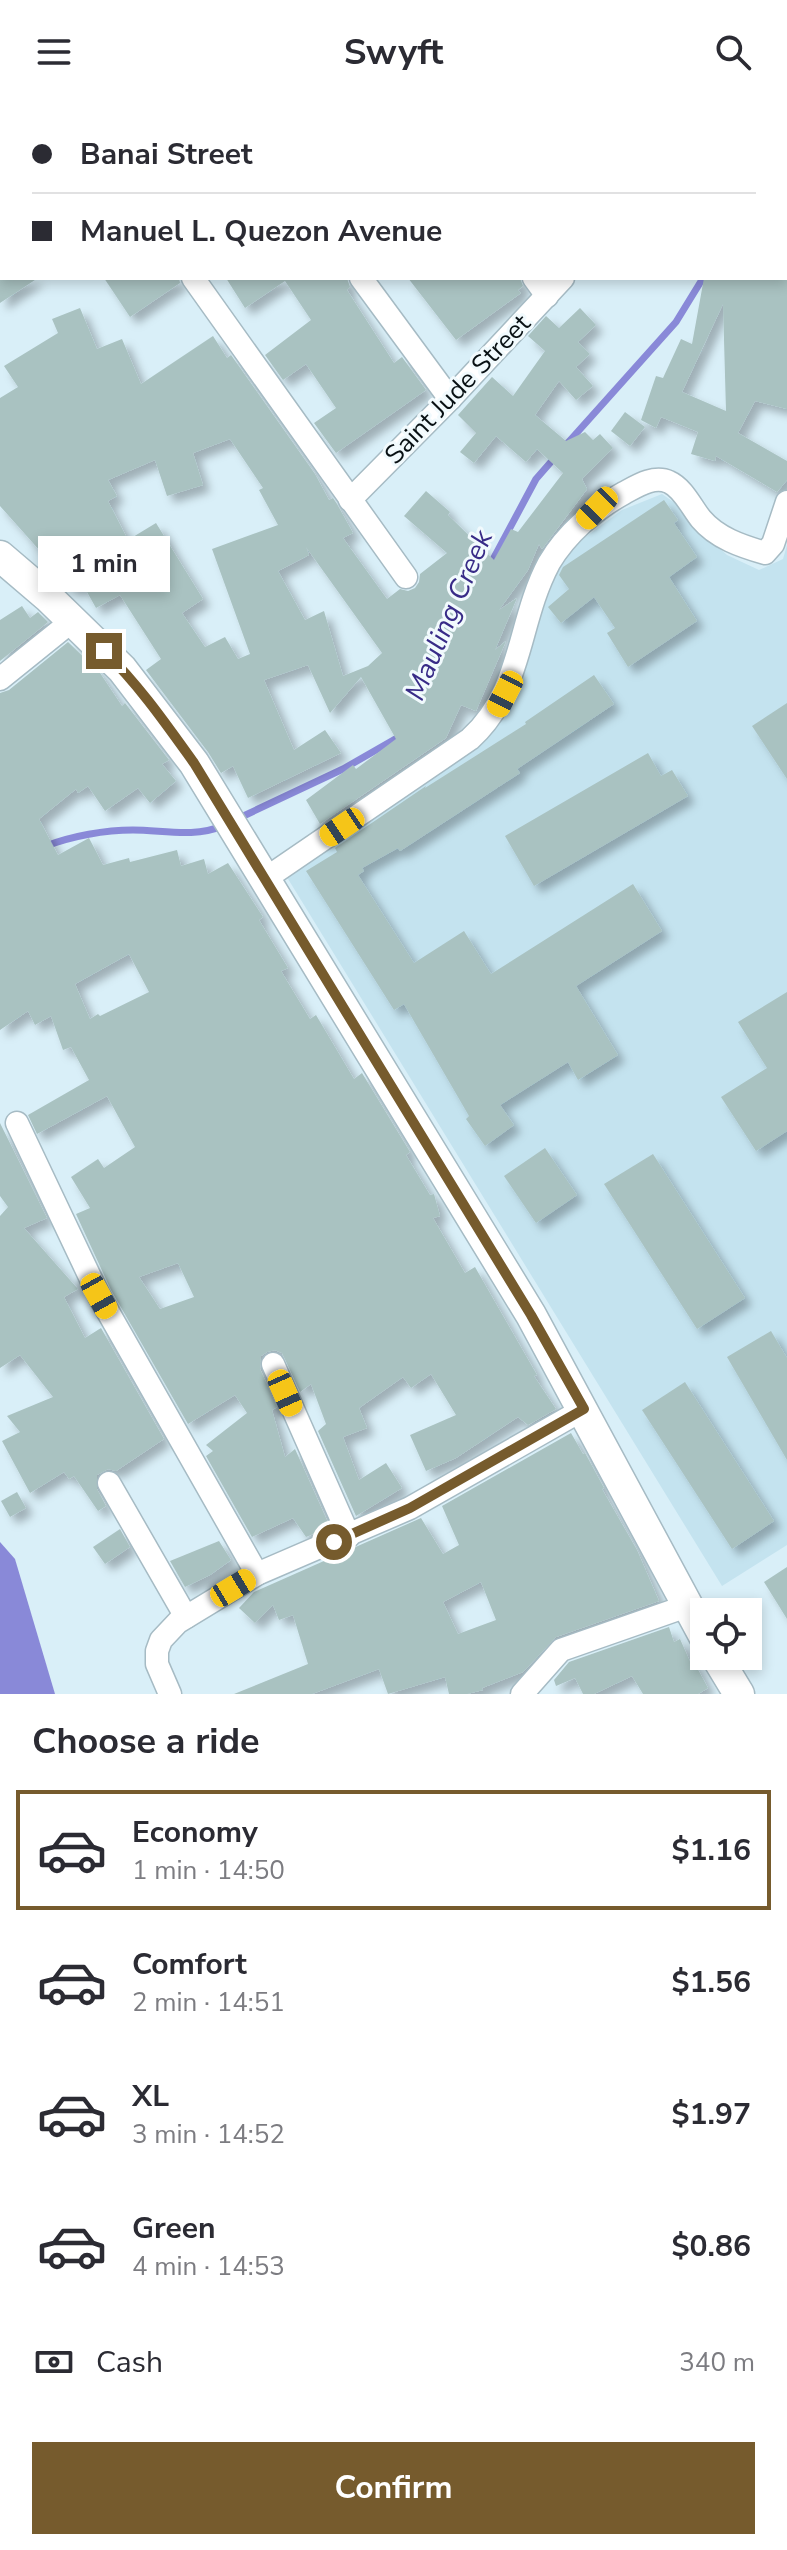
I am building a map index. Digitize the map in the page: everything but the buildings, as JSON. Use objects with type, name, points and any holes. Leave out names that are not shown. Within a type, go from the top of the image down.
[{"type":"main road","points":[[0,556],[122,669],[154,708],[200,774],[531,1315],[690,1611]]},
{"type":"main road","points":[[724,1670],[739,1694]]},
{"type":"street","points":[[194,280],[406,577]]},
{"type":"street","points":[[362,280],[450,399]]},
{"type":"street","name":"Saint Jude Street","points":[[350,500],[450,399],[540,287]]},
{"type":"street","points":[[262,874],[470,739],[487,724],[505,694],[550,562],[597,508],[654,479],[671,483],[703,521],[718,533],[739,546],[765,553],[773,544],[787,502]]},
{"type":"street","points":[[0,679],[72,621]]},
{"type":"street","points":[[17,1123],[99,1296],[257,1574]]},
{"type":"street","points":[[273,1364],[349,1536]]},
{"type":"street","points":[[170,1694],[157,1664],[157,1651],[161,1640],[178,1622],[257,1574],[410,1508],[584,1409]]},
{"type":"street","points":[[109,1483],[186,1617]]},
{"type":"street","points":[[522,1694],[561,1650],[687,1606]]},
{"type":"shaded area","points":[[662,494],[688,512],[707,537],[727,555],[759,570],[783,559],[787,545],[787,1545],[722,1586],[285,874],[487,734],[524,661],[560,564],[584,538],[622,510]]},
{"type":"water","points":[[0,1542],[15,1559],[55,1694],[0,1694]]},
{"type":"waterway","name":"Mauling Creek","points":[[565,446],[676,322],[702,280]]},
{"type":"waterway","name":"Mauling Creek","points":[[489,567],[536,479],[557,455]]},
{"type":"waterway","name":"Mauling Creek","points":[[237,819],[343,769],[404,734]]},
{"type":"waterway","name":"Mauling Creek","points":[[46,846],[111,831],[190,833],[222,826]]},
{"type":"route","points":[[104,651],[154,708],[194,763],[531,1315],[584,1409],[410,1508],[334,1542]]}]
